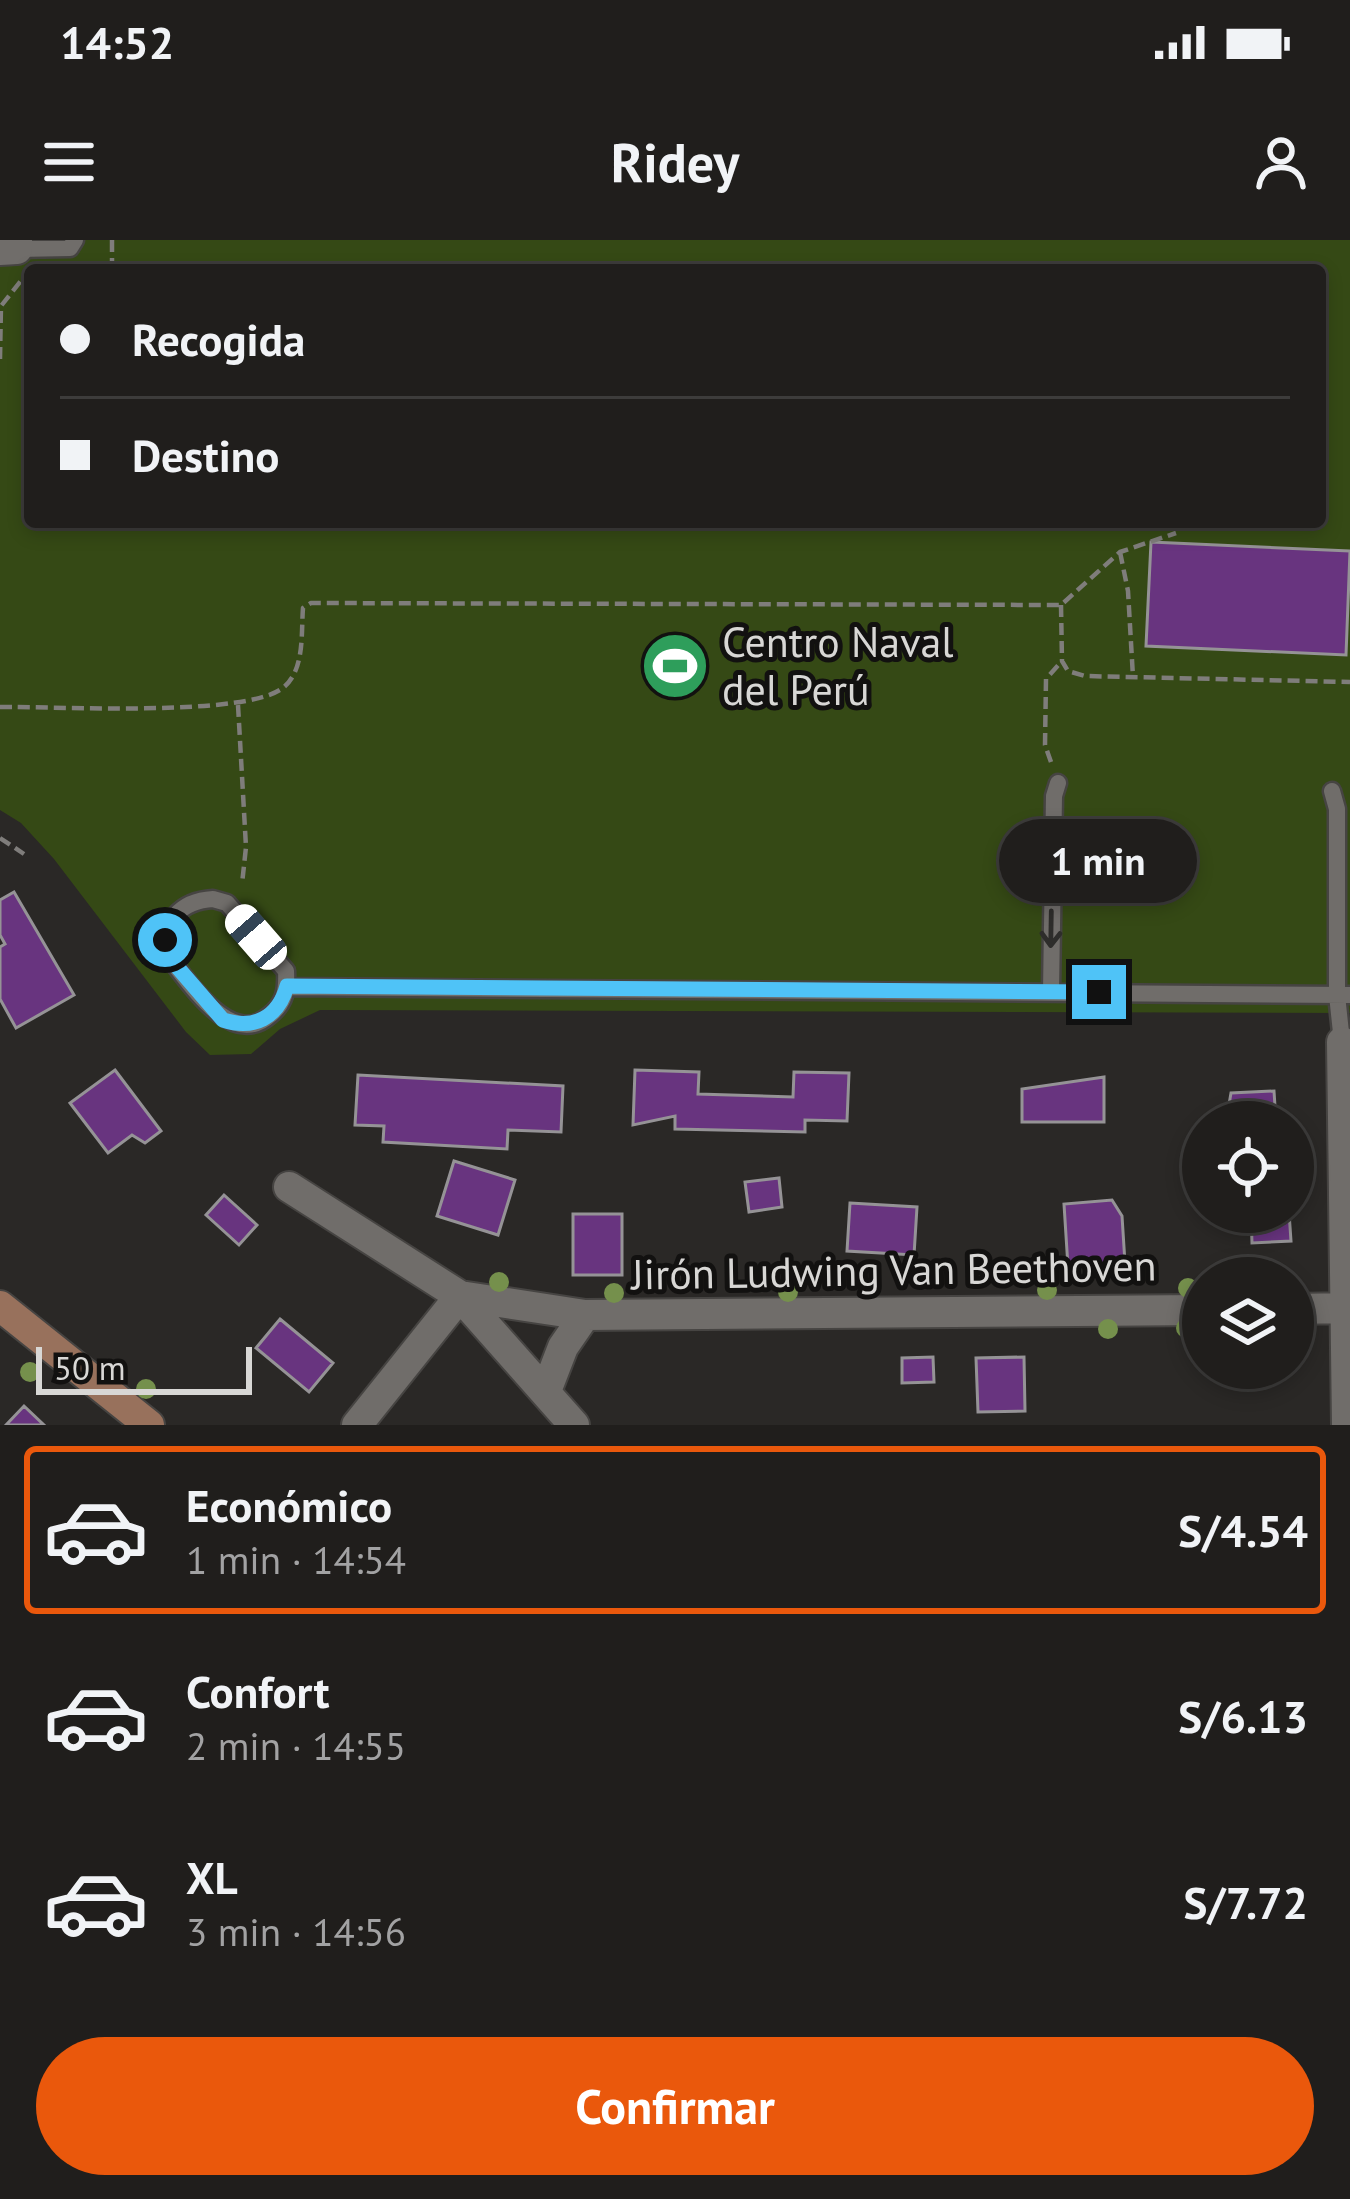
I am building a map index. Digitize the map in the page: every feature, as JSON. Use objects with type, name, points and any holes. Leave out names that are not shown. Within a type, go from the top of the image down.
[{"type":"street","points":[[1342,1042],[1347,1425]]},
{"type":"street","points":[[289,1186],[460,1296],[574,1425]]},
{"type":"street","points":[[357,1425],[460,1296]]},
{"type":"street","name":"Jirón Ludwing Van Beethoven","points":[[460,1296],[585,1315],[1182,1310]]},
{"type":"street","points":[[0,1306],[148,1425]]},
{"type":"street","points":[[1314,1309],[1348,1308]]},
{"type":"street","name":"Jirón Ludwing Van Beethoven","points":[[546,1391],[563,1347],[585,1315]]},
{"type":"lane","points":[[16,254],[70,248],[75,240]]},
{"type":"lane","points":[[1051,991],[1058,783]]},
{"type":"lane","points":[[1332,791],[1344,879],[1342,1042]]},
{"type":"lane","points":[[197,900],[227,903],[286,971],[287,986],[274,1013],[263,1021],[236,1024],[223,1020],[166,954],[167,927],[184,906],[197,900]]},
{"type":"lane","points":[[287,986],[1344,994]]},
{"type":"path","points":[[0,359],[2,306],[21,280],[16,254]]},
{"type":"path","points":[[0,706],[238,705],[284,688],[298,665],[303,608],[310,603],[1061,604],[1120,552],[1177,533]]},
{"type":"path","points":[[1120,552],[1128,591],[1133,677]]},
{"type":"path","points":[[1061,604],[1062,661],[1068,670],[1085,676],[1350,682]]},
{"type":"path","points":[[1058,783],[1045,745],[1046,679],[1062,661]]},
{"type":"path","points":[[227,903],[244,880],[247,847],[238,705]]},
{"type":"path","points":[[0,838],[24,854]]},
{"type":"green space","name":"Centro Naval del Perú","points":[[0,240],[1350,240],[1350,1013],[320,1010],[280,1029],[251,1054],[210,1055],[186,1032],[21,823],[0,810]]},
{"type":"building","points":[[1151,542],[1350,551],[1346,655],[1146,646]]},
{"type":"building","points":[[14,892],[74,995],[16,1028],[0,999],[0,947],[5,944],[0,935],[0,900]]},
{"type":"building","points":[[115,1070],[161,1131],[145,1143],[132,1135],[108,1153],[70,1103]]},
{"type":"building","points":[[635,1070],[699,1072],[698,1094],[793,1097],[794,1072],[849,1073],[847,1121],[805,1120],[805,1132],[675,1129],[675,1116],[633,1125]]},
{"type":"building","points":[[358,1075],[563,1086],[561,1132],[508,1130],[507,1149],[383,1142],[384,1126],[355,1125]]},
{"type":"building","points":[[1104,1077],[1104,1122],[1022,1122],[1022,1089]]},
{"type":"building","points":[[1274,1091],[1275,1101],[1230,1101],[1231,1093]]},
{"type":"building","points":[[454,1161],[515,1180],[498,1235],[437,1216]]},
{"type":"building","points":[[779,1178],[782,1207],[749,1212],[745,1182]]},
{"type":"building","points":[[224,1195],[257,1225],[239,1245],[206,1215]]},
{"type":"building","points":[[1112,1200],[1122,1216],[1125,1263],[1068,1267],[1064,1204]]},
{"type":"building","points":[[850,1203],[917,1207],[914,1255],[847,1251]]},
{"type":"building","points":[[573,1214],[622,1214],[622,1275],[573,1275]]},
{"type":"building","points":[[1252,1233],[1290,1233],[1291,1241],[1252,1243]]},
{"type":"building","points":[[280,1319],[333,1363],[309,1392],[256,1348]]},
{"type":"building","points":[[933,1357],[934,1382],[902,1383],[902,1358]]},
{"type":"building","points":[[1024,1357],[1025,1411],[978,1412],[976,1358]]},
{"type":"building","points":[[24,1406],[44,1425],[6,1425]]},
{"type":"place","name":"Centro Naval del Perú","points":[[675,666]]},
{"type":"route","points":[[165,940],[166,954],[223,1020],[236,1024],[263,1021],[274,1013],[287,986],[1099,992]]}]
